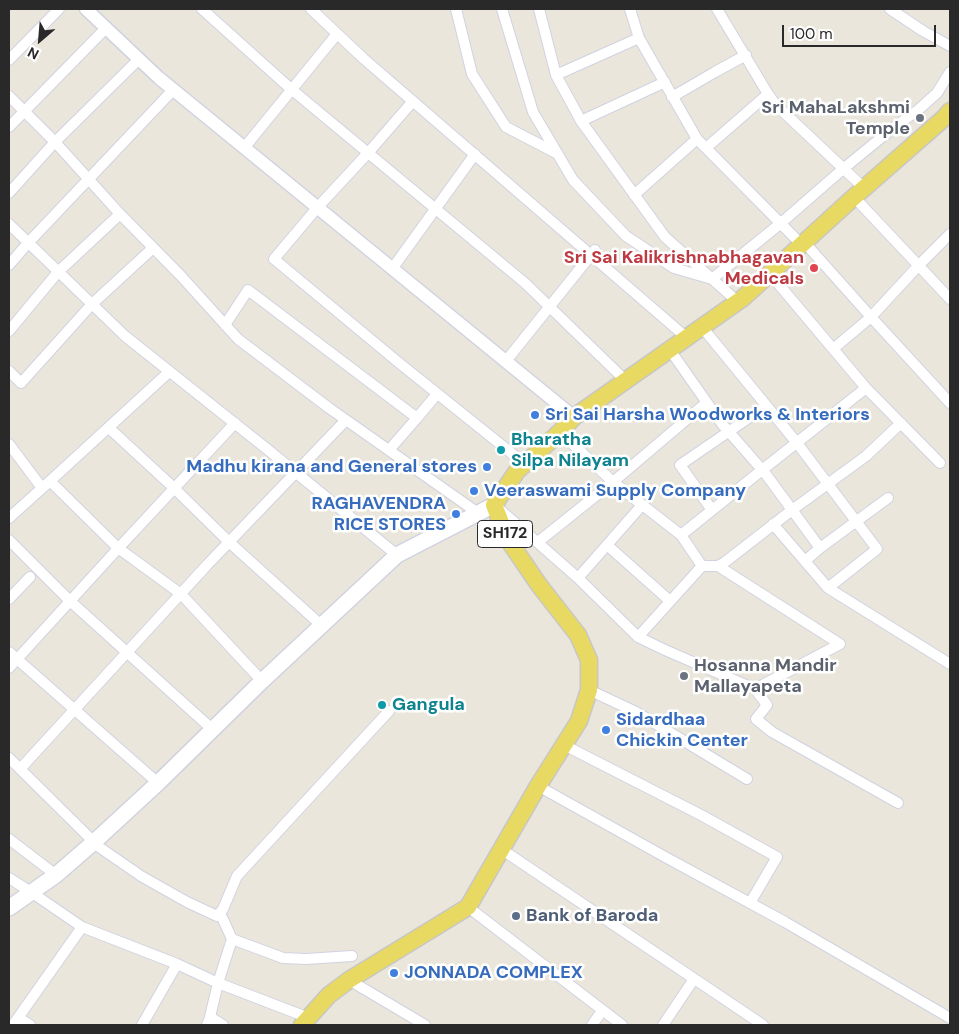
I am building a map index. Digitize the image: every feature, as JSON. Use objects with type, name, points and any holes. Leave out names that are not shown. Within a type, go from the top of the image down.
[{"type":"main road","name":"SH172","points":[[306,1021],[329,995],[349,980],[468,907],[538,786],[579,721],[589,690],[589,660],[578,635],[539,585],[507,538],[494,505],[517,471],[574,417],[738,302],[950,111]]},
{"type":"main road","points":[[9,908],[56,875],[94,842],[397,555],[494,505]]},
{"type":"street","points":[[9,60],[59,9]]},
{"type":"street","points":[[86,9],[173,90],[574,417]]},
{"type":"street","points":[[202,9],[368,153],[525,283],[626,381]]},
{"type":"street","points":[[311,9],[364,59],[594,253],[687,338]]},
{"type":"street","points":[[456,9],[472,74],[506,127],[558,154]]},
{"type":"street","points":[[502,9],[533,112],[573,180],[626,236],[674,268],[712,279]]},
{"type":"street","points":[[539,9],[556,75],[581,121],[665,237],[738,302]]},
{"type":"street","points":[[630,9],[639,38],[697,139],[803,244],[950,403]]},
{"type":"street","points":[[717,9],[776,105],[843,169],[859,192],[919,266],[950,299]]},
{"type":"street","points":[[890,9],[950,46]]},
{"type":"street","points":[[9,127],[106,28]]},
{"type":"street","points":[[244,148],[337,34]]},
{"type":"street","points":[[556,75],[639,38]]},
{"type":"street","points":[[672,97],[746,55]]},
{"type":"street","points":[[9,193],[55,142],[139,59]]},
{"type":"street","points":[[712,279],[781,224],[843,169],[918,110],[937,92],[950,72]]},
{"type":"street","points":[[581,121],[664,82]]},
{"type":"street","points":[[9,265],[173,90]]},
{"type":"street","points":[[706,148],[768,94]]},
{"type":"street","points":[[9,96],[181,276],[238,340],[346,420],[478,513]]},
{"type":"street","points":[[413,101],[317,208],[274,260],[525,464]]},
{"type":"street","points":[[634,195],[697,139]]},
{"type":"street","points":[[392,269],[475,154]]},
{"type":"street","points":[[9,330],[58,272],[120,214]]},
{"type":"street","points":[[9,224],[125,336],[397,555]]},
{"type":"street","points":[[833,349],[871,317],[950,234]]},
{"type":"street","points":[[9,371],[21,383],[92,304],[154,248]]},
{"type":"street","points":[[506,361],[594,253]]},
{"type":"street","points":[[770,274],[866,388],[940,463]]},
{"type":"street","points":[[225,325],[248,290],[417,418]]},
{"type":"street","points":[[702,327],[797,443],[878,549],[828,588]]},
{"type":"street","points":[[670,350],[706,403],[762,470],[820,548]]},
{"type":"street","points":[[9,518],[169,372]]},
{"type":"street","points":[[681,535],[866,388]]},
{"type":"street","points":[[390,450],[437,394]]},
{"type":"street","points":[[538,542],[613,482],[706,403]]},
{"type":"street","points":[[712,510],[680,464],[766,406]]},
{"type":"street","points":[[20,769],[229,542],[346,420]]},
{"type":"street","points":[[9,668],[13,656],[70,601],[235,423]]},
{"type":"street","points":[[638,637],[702,566],[718,566],[725,562],[773,524],[866,456],[901,424]]},
{"type":"street","points":[[109,428],[229,542],[321,625]]},
{"type":"street","points":[[560,432],[613,482],[681,535],[702,566]]},
{"type":"street","points":[[9,444],[46,484],[118,548],[181,594],[262,681]]},
{"type":"street","points":[[805,561],[888,498]]},
{"type":"street","points":[[494,505],[578,578],[638,637],[755,689],[767,705],[756,719],[772,732],[898,803]]},
{"type":"street","points":[[578,578],[642,506]]},
{"type":"street","points":[[773,524],[828,588],[950,664]]},
{"type":"street","points":[[9,540],[70,601],[212,729]]},
{"type":"street","points":[[607,545],[670,601]]},
{"type":"street","points":[[718,566],[840,644],[755,689]]},
{"type":"street","points":[[9,599],[30,577]]},
{"type":"street","points":[[13,656],[158,783]]},
{"type":"street","points":[[589,690],[636,712],[747,779]]},
{"type":"street","points":[[9,758],[94,842],[141,876],[187,902],[217,916],[223,909],[237,876],[389,711]]},
{"type":"street","points":[[564,745],[777,857],[750,903]]},
{"type":"street","points":[[538,786],[785,922],[950,1018]]},
{"type":"street","points":[[9,839],[56,875]]},
{"type":"street","points":[[501,849],[763,1025]]},
{"type":"street","points":[[9,878],[82,927],[177,964],[306,1021]]},
{"type":"street","points":[[468,907],[622,1025]]},
{"type":"street","points":[[220,912],[232,939],[208,1021],[223,1025]]},
{"type":"street","points":[[30,1025],[16,1022],[82,927]]},
{"type":"street","points":[[232,939],[283,958],[306,959],[352,956]]},
{"type":"street","points":[[142,1025],[177,964]]},
{"type":"street","points":[[663,1025],[694,979]]},
{"type":"street","points":[[349,980],[425,1025]]},
{"type":"street","points":[[592,1025],[602,1011]]},
{"type":"place","name":"Sri MahaLakshmi Temple","points":[[920,118]]},
{"type":"place","name":"Sri Sai Kalikrishnabhagavan Medicals","points":[[814,268]]},
{"type":"place","name":"Sri Sai Harsha Woodworks & Interiors","points":[[535,415]]},
{"type":"place","name":"Bharatha Silpa Nilayam","points":[[501,450]]},
{"type":"place","name":"Madhu kirana and General stores","points":[[487,467]]},
{"type":"place","name":"Veeraswami Supply Company","points":[[474,491]]},
{"type":"place","name":"RAGHAVENDRA RICE STORES","points":[[456,514]]},
{"type":"place","name":"Hosanna Mandir Mallayapeta","points":[[684,676]]},
{"type":"place","name":"Gangula","points":[[382,705]]},
{"type":"place","name":"Sidardhaa Chickin Center","points":[[606,730]]},
{"type":"place","name":"Bank of Baroda","points":[[516,916]]},
{"type":"place","name":"JONNADA COMPLEX","points":[[394,973]]}]
